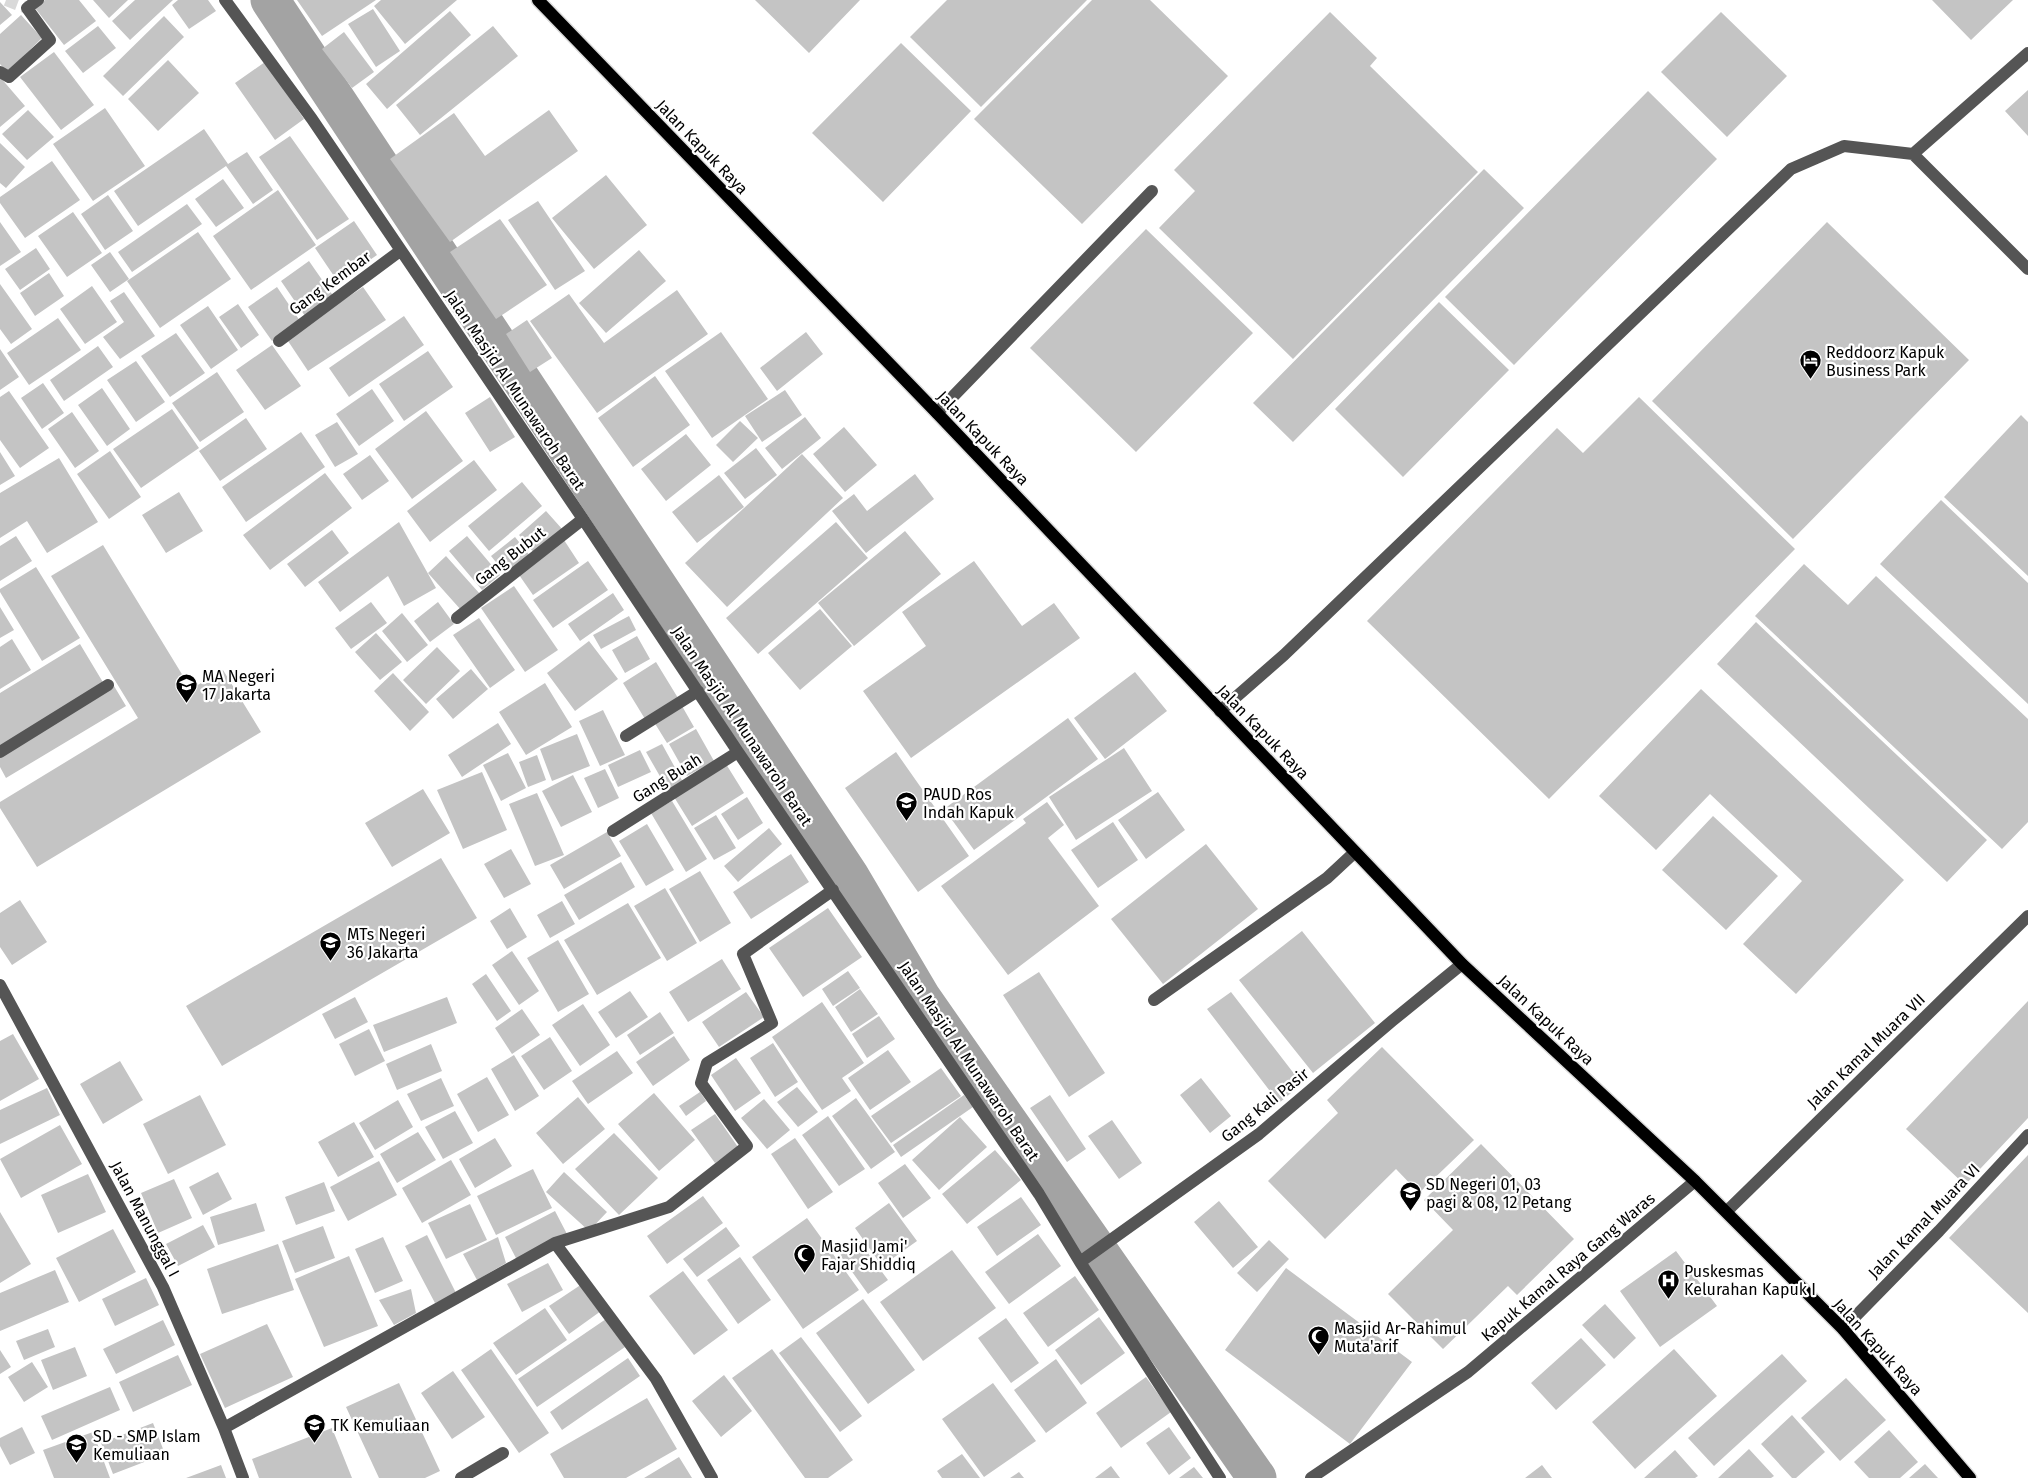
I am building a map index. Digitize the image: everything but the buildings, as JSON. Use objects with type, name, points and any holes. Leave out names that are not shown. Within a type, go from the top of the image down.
[{"type":"main road","name":"Jalan Kapuk Raya","points":[[538,0],[937,413],[1462,964],[1695,1181],[1843,1329],[1970,1478]]},
{"type":"street","points":[[0,72],[9,77],[50,40],[27,8],[38,0]]},
{"type":"street","name":"Jalan Masjid Al Munawaroh Barat","points":[[225,0],[312,120],[583,519],[738,752],[1084,1260],[1220,1478]]},
{"type":"street","points":[[1913,154],[2028,53]]},
{"type":"street","points":[[1220,711],[1284,656],[1791,169],[1844,146],[1913,154],[2028,269]]},
{"type":"street","points":[[937,413],[1152,191]]},
{"type":"street","name":"Gang Kembar","points":[[279,341],[400,250]]},
{"type":"street","name":"Gang Bubut","points":[[457,618],[583,519]]},
{"type":"street","points":[[0,752],[108,684]]},
{"type":"street","points":[[626,736],[698,691]]},
{"type":"street","name":"Gang Buah","points":[[613,831],[738,752]]},
{"type":"street","points":[[1154,1000],[1327,878],[1355,852]]},
{"type":"street","points":[[224,1428],[555,1243],[669,1207],[747,1146],[701,1083],[707,1063],[772,1023],[743,954],[833,890]]},
{"type":"street","name":"Jalan Kamal Muara VII","points":[[1726,1211],[2028,916]]},
{"type":"street","name":"Gang Kali Pasir","points":[[1084,1260],[1259,1134],[1462,964]]},
{"type":"street","name":"Jalan Manunggal I","points":[[0,985],[163,1287],[224,1428],[243,1478]]},
{"type":"street","name":"Jalan Kamal Muara VI","points":[[1843,1329],[1939,1231],[2028,1135]]},
{"type":"street","name":"Kapuk Kamal Raya Gang Waras","points":[[1311,1478],[1468,1372],[1695,1181]]},
{"type":"street","points":[[555,1243],[656,1379],[712,1478]]},
{"type":"street","points":[[461,1478],[503,1453]]},
{"type":"waterway","points":[[270,0],[849,875],[921,997],[1257,1478]]},
{"type":"tunnel","points":[[6,0],[27,8]]},
{"type":"place","name":"Reddoorz Kapuk Business Park","points":[[1810,380]]},
{"type":"place","name":"MA Negeri 17 Jakarta","points":[[186,704]]},
{"type":"place","name":"PAUD Ros Indah Kapuk","points":[[907,822]]},
{"type":"place","name":"MTs Negeri 36 Jakarta","points":[[331,962]]},
{"type":"place","name":"SD Negeri 01, 03 pagi & 08, 12 Petang","points":[[1410,1212]]},
{"type":"place","name":"Masjid Jami' Fajar Shiddiq","points":[[805,1274]]},
{"type":"place","name":"Puskesmas Kelurahan Kapuk I","points":[[1668,1299]]},
{"type":"place","name":"Masjid Ar-Rahimul Muta'arif","points":[[1318,1356]]},
{"type":"place","name":"TK Kemuliaan","points":[[315,1444]]},
{"type":"place","name":"SD - SMP Islam Kemuliaan","points":[[77,1464]]}]
